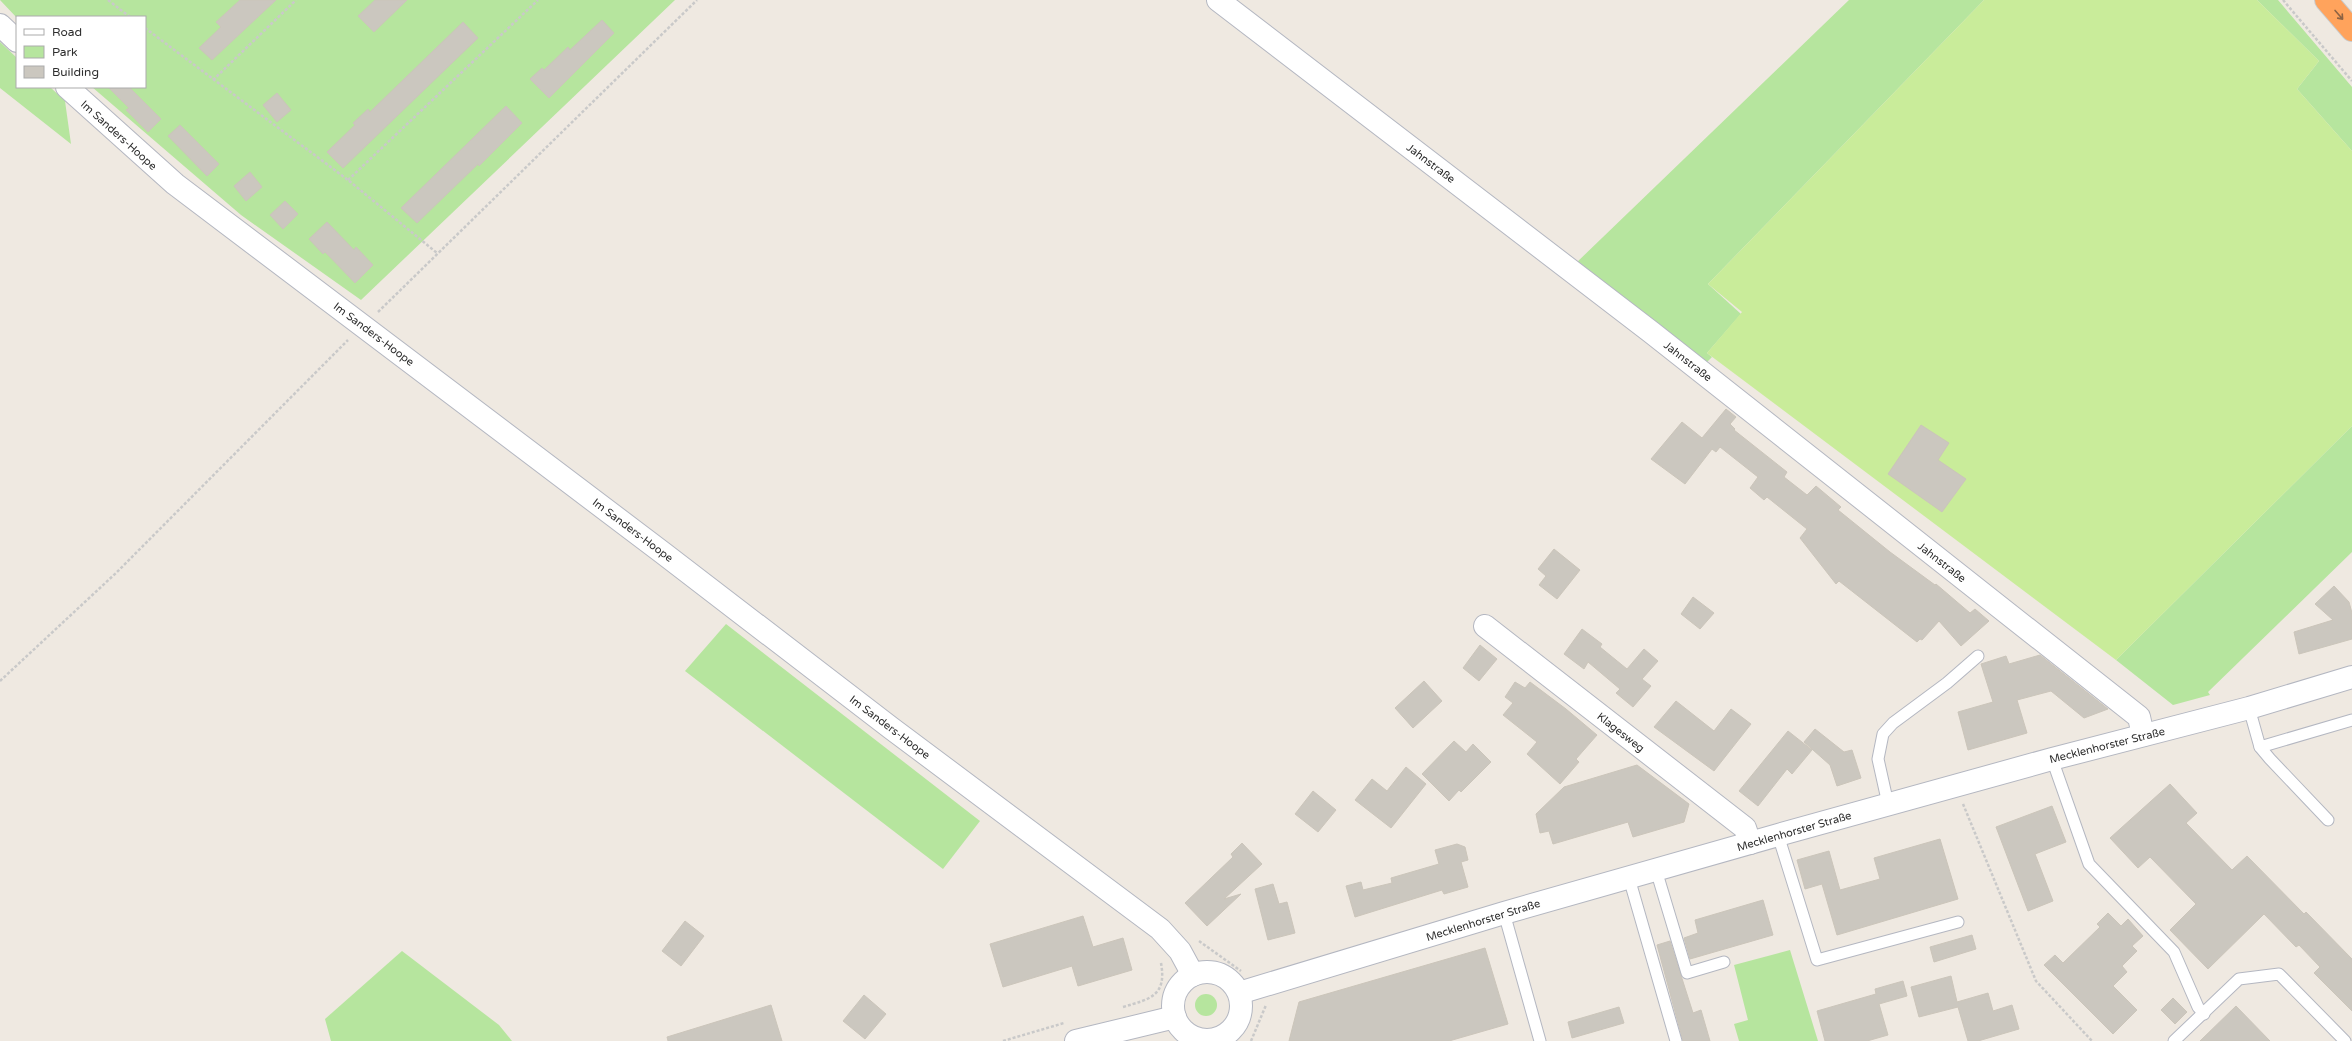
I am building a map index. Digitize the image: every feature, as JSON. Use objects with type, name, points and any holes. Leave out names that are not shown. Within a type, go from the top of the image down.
[{"type":"highway","points":[[2326,0],[2352,30]]},
{"type":"street","name":"Jahnstraße","points":[[1218,0],[1651,332],[2139,717],[2143,735]]},
{"type":"street","points":[[0,25],[16,40]]},
{"type":"street","name":"Im Sanders-Hoope","points":[[68,88],[175,184],[663,553],[891,728],[1160,928],[1180,951],[1193,975]]},
{"type":"street","name":"Klagesweg","points":[[1485,626],[1745,828],[1750,843]]},
{"type":"street","name":"Mecklenhorster Straße","points":[[1239,993],[1504,913],[1778,835],[2052,758],[2249,708],[2352,677]]},
{"type":"street","points":[[1206,973],[1217,974],[1227,979],[1239,993],[1241,1008],[1239,1018],[1229,1032],[1214,1040],[1195,1038],[1186,1033],[1175,1017],[1174,1004],[1177,992],[1184,982],[1193,975],[1206,973]]},
{"type":"street","points":[[1076,1041],[1175,1017]]},
{"type":"lane","points":[[1888,804],[1878,759],[1883,734],[1893,723],[1947,683],[1978,656]]},
{"type":"lane","points":[[2249,708],[2260,747],[2328,820]]},
{"type":"lane","points":[[2260,747],[2352,720]]},
{"type":"lane","points":[[2052,758],[2089,864],[2174,952],[2198,1007],[2204,1014]]},
{"type":"lane","points":[[1778,835],[1817,960],[1958,922]]},
{"type":"lane","points":[[1656,870],[1687,973],[1724,962]]},
{"type":"lane","points":[[1629,878],[1676,1041]]},
{"type":"lane","points":[[1504,913],[1540,1041]]},
{"type":"lane","points":[[2174,1041],[2239,979],[2279,974],[2345,1041]]},
{"type":"path","points":[[108,0],[129,16]]},
{"type":"path","points":[[213,80],[296,0]]},
{"type":"path","points":[[348,180],[538,0]]},
{"type":"path","points":[[146,29],[348,180],[437,253],[698,0]]},
{"type":"path","points":[[2283,0],[2352,81]]},
{"type":"path","points":[[0,681],[116,573],[261,427]]},
{"type":"path","points":[[1963,803],[2036,981],[2092,1041]]},
{"type":"path","points":[[1138,1002],[1150,999],[1159,990],[1164,976],[1161,961],[1180,951]]},
{"type":"path","points":[[1251,1041],[1266,1005]]},
{"type":"green space","points":[[0,0],[675,0],[361,300],[241,215],[93,88],[146,88],[146,16],[16,17]]},
{"type":"green space","points":[[1849,0],[1984,0],[1708,284],[1741,314],[1707,353],[1712,357],[1706,363],[1575,264]]},
{"type":"green space","points":[[1984,0],[2257,0],[2319,61],[2297,89],[2352,151],[2352,426],[2116,660],[1707,353],[1742,312],[1708,284]]},
{"type":"green space","points":[[2257,0],[2278,0],[2352,87],[2352,151],[2297,89],[2319,61]]},
{"type":"green space","points":[[0,42],[16,57],[16,88],[51,88],[65,101],[71,144],[0,88]]},
{"type":"green space","points":[[2352,426],[2352,552],[2208,692],[2210,695],[2173,705],[2116,660]]},
{"type":"green space","points":[[726,624],[980,821],[943,869],[685,671]]},
{"type":"green space","points":[[1790,950],[1818,1041],[1739,1041],[1734,1024],[1748,1020],[1734,965]]},
{"type":"green space","points":[[402,951],[499,1025],[512,1041],[331,1041],[325,1019]]},
{"type":"green space","points":[[1206,994],[1214,997],[1217,1005],[1214,1013],[1206,1016],[1198,1013],[1195,1005],[1198,997]]},
{"type":"building","points":[[240,0],[276,0],[212,60],[199,48],[221,27],[216,22]]},
{"type":"building","points":[[375,0],[407,0],[374,32],[358,16]]},
{"type":"building","points":[[602,20],[614,33],[549,98],[530,79],[542,68],[544,70],[568,47],[570,50]]},
{"type":"building","points":[[463,22],[478,38],[343,168],[327,152],[355,125],[353,123],[368,109],[370,112]]},
{"type":"building","points":[[109,88],[130,88],[161,119],[148,132],[126,110],[129,108]]},
{"type":"building","points":[[277,93],[291,110],[277,122],[263,105]]},
{"type":"building","points":[[506,106],[522,123],[479,166],[478,164],[417,223],[401,208]]},
{"type":"building","points":[[180,125],[219,164],[207,176],[168,136]]},
{"type":"building","points":[[250,172],[262,187],[246,201],[234,186]]},
{"type":"building","points":[[285,201],[298,214],[283,229],[270,215]]},
{"type":"building","points":[[327,222],[354,250],[356,247],[373,265],[355,283],[325,252],[323,254],[309,239]]},
{"type":"building","points":[[1726,409],[1736,417],[1730,424],[1735,429],[1734,430],[1787,472],[1784,477],[1807,495],[1816,486],[1841,507],[1838,510],[1890,552],[1935,585],[1936,584],[1970,613],[1975,609],[1989,621],[1961,646],[1939,621],[1922,640],[1920,639],[1917,642],[1839,581],[1836,584],[1800,538],[1807,529],[1767,497],[1764,500],[1750,488],[1758,477],[1720,447],[1716,452],[1712,449],[1685,484],[1651,459],[1682,422],[1702,438]]},
{"type":"building","points":[[1921,425],[1949,443],[1938,460],[1966,479],[1942,512],[1888,474]]},
{"type":"building","points":[[1554,549],[1580,570],[1557,599],[1539,585],[1546,576],[1538,569]]},
{"type":"building","points":[[2334,586],[2349,602],[2352,613],[2352,639],[2299,654],[2294,632],[2333,620],[2315,604]]},
{"type":"building","points":[[1693,597],[1714,613],[1700,629],[1681,614]]},
{"type":"building","points":[[1582,629],[1602,644],[1600,647],[1627,669],[1644,649],[1658,661],[1642,679],[1651,686],[1633,707],[1616,693],[1620,689],[1588,662],[1584,669],[1564,654]]},
{"type":"building","points":[[1480,645],[1497,659],[1479,681],[1463,668]]},
{"type":"building","points":[[2040,655],[2108,709],[2084,718],[2051,691],[2017,700],[2027,733],[1968,750],[1958,712],[1993,702],[1981,664],[2006,656],[2009,664]]},
{"type":"building","points":[[1424,681],[1442,701],[1413,728],[1395,708]]},
{"type":"building","points":[[1515,682],[1525,688],[1530,682],[1597,735],[1576,759],[1579,762],[1560,784],[1527,754],[1537,742],[1503,715],[1513,703],[1505,697]]},
{"type":"building","points":[[1676,701],[1714,731],[1731,709],[1751,724],[1714,771],[1654,727]]},
{"type":"building","points":[[1815,729],[1844,752],[1852,750],[1861,778],[1837,786],[1830,765],[1804,742]]},
{"type":"building","points":[[1788,731],[1812,750],[1792,774],[1787,769],[1758,806],[1739,791]]},
{"type":"building","points":[[1454,741],[1466,752],[1473,744],[1491,762],[1461,792],[1459,790],[1449,801],[1422,774]]},
{"type":"building","points":[[1637,765],[1689,804],[1684,822],[1633,837],[1628,822],[1553,844],[1549,831],[1540,833],[1536,814],[1564,787]]},
{"type":"building","points":[[1406,767],[1426,784],[1391,828],[1355,800],[1372,779],[1387,791]]},
{"type":"building","points":[[2170,784],[2197,813],[2186,823],[2232,870],[2247,856],[2304,914],[2306,912],[2352,959],[2352,1011],[2314,973],[2320,967],[2299,945],[2296,947],[2264,914],[2208,969],[2170,930],[2196,904],[2150,857],[2138,868],[2110,838]]},
{"type":"building","points":[[1313,791],[1336,810],[1318,832],[1295,814]]},
{"type":"building","points":[[2052,806],[2066,842],[2035,854],[2053,901],[2028,911],[1996,827]]},
{"type":"building","points":[[1940,839],[1958,899],[1837,935],[1822,884],[1805,889],[1797,860],[1829,851],[1840,890],[1880,879],[1874,858]]},
{"type":"building","points":[[1242,843],[1262,864],[1224,899],[1241,894],[1207,926],[1185,903],[1233,857],[1231,854]]},
{"type":"building","points":[[1457,844],[1465,847],[1468,860],[1461,862],[1468,887],[1444,894],[1442,890],[1355,917],[1346,886],[1361,882],[1363,890],[1392,883],[1391,878],[1439,864],[1435,850]]},
{"type":"building","points":[[1273,884],[1279,904],[1287,902],[1295,933],[1268,940],[1255,889]]},
{"type":"building","points":[[1763,900],[1773,935],[1690,959],[1684,938],[1698,933],[1695,920]]},
{"type":"building","points":[[2108,913],[2121,926],[2128,919],[2143,936],[2132,946],[2137,951],[2122,966],[2127,972],[2113,986],[2137,1010],[2113,1034],[2044,965],[2055,955],[2063,963],[2100,927],[2097,924]]},
{"type":"building","points":[[1083,916],[1093,947],[1123,938],[1132,970],[1078,986],[1072,966],[1003,987],[990,944]]},
{"type":"building","points":[[685,921],[704,936],[681,966],[662,951]]},
{"type":"building","points":[[1972,935],[1976,949],[1934,962],[1930,947]]},
{"type":"building","points":[[1670,941],[1693,1013],[1701,1010],[1710,1041],[1683,1041],[1657,945]]},
{"type":"building","points":[[1485,948],[1508,1024],[1449,1041],[1289,1041],[1299,1002]]},
{"type":"building","points":[[1951,976],[1957,1002],[1988,993],[1993,1011],[2012,1005],[2019,1029],[1978,1041],[1968,1041],[1958,1007],[1919,1017],[1911,987]]},
{"type":"building","points":[[1903,981],[1907,996],[1879,1004],[1888,1035],[1867,1041],[1825,1041],[1817,1011],[1876,994],[1875,989]]},
{"type":"building","points":[[864,995],[886,1014],[865,1039],[843,1021]]},
{"type":"building","points":[[2173,998],[2187,1012],[2175,1024],[2161,1010]]},
{"type":"building","points":[[771,1005],[782,1041],[668,1041],[667,1037]]},
{"type":"building","points":[[2236,1006],[2270,1041],[2200,1041]]},
{"type":"building","points":[[1619,1007],[1624,1023],[1572,1038],[1568,1022]]}]
